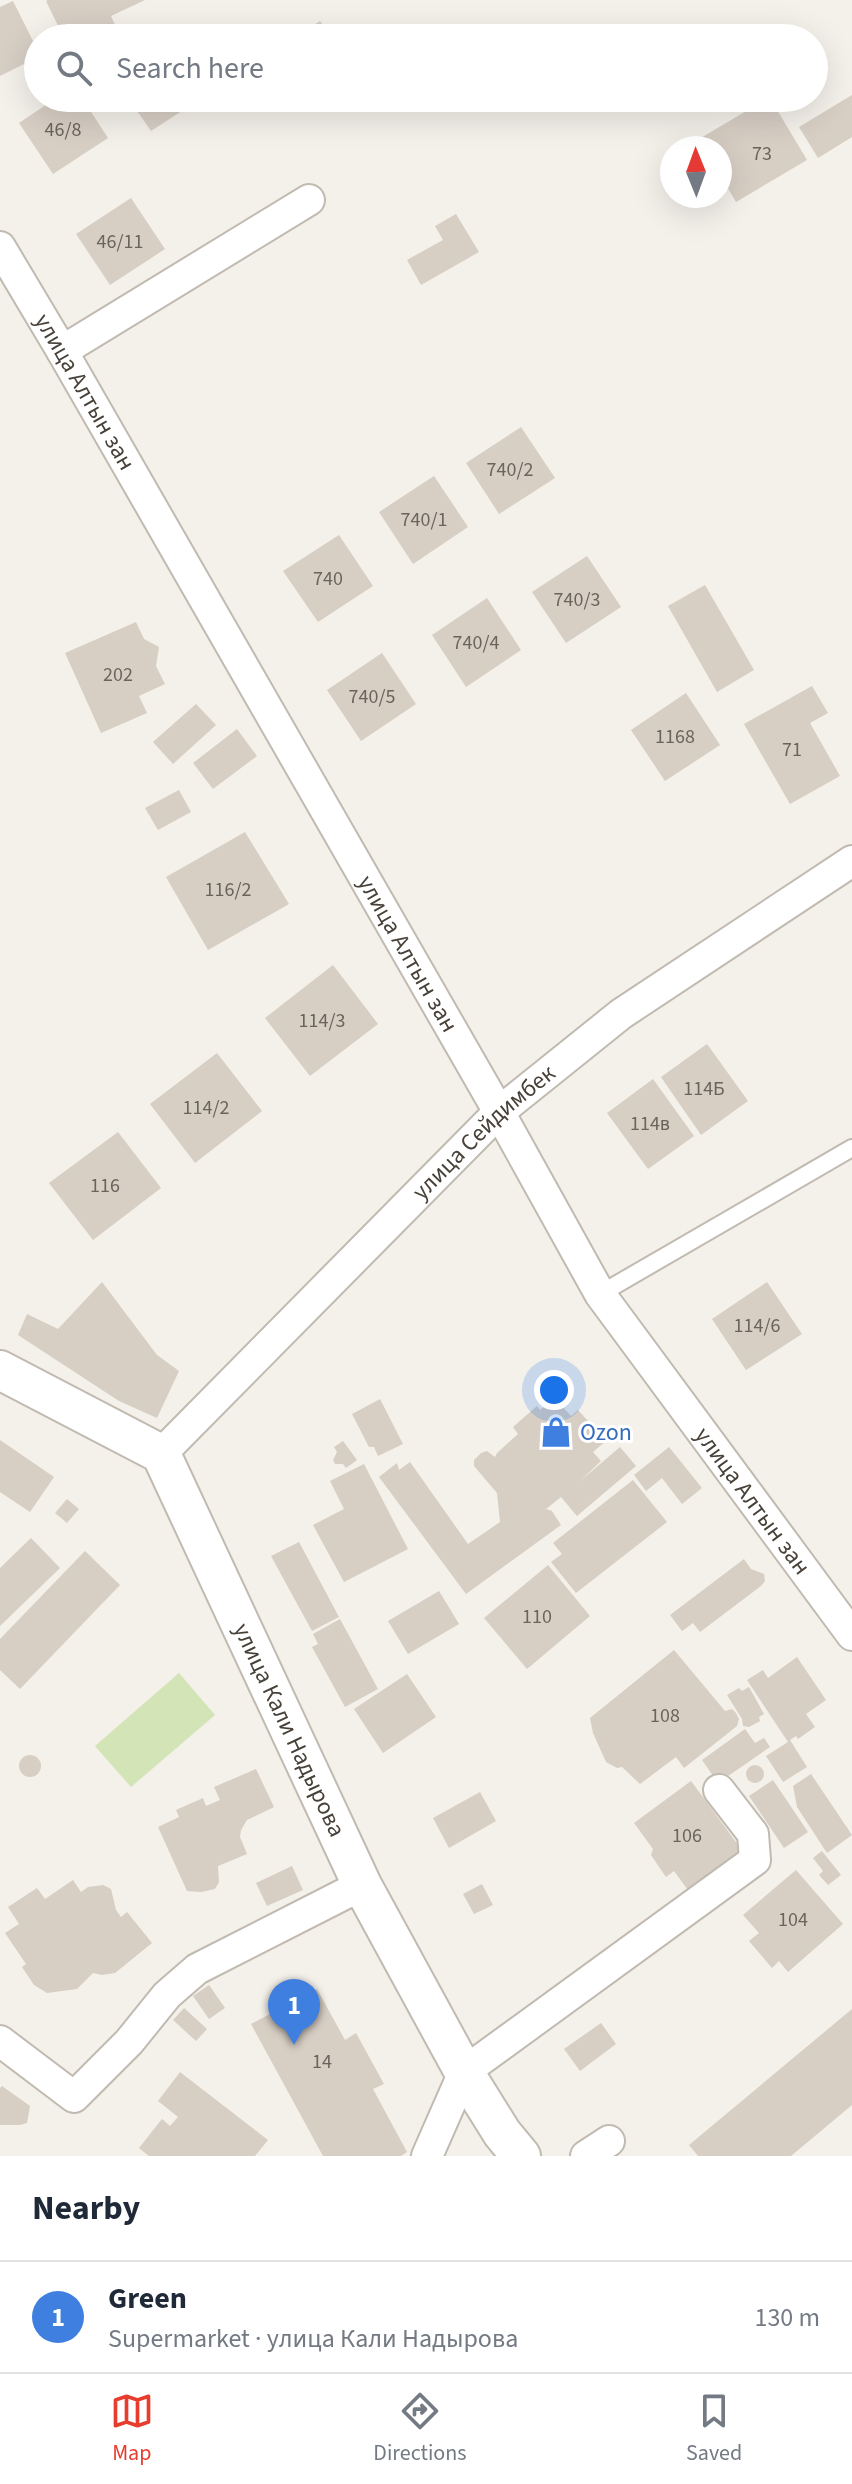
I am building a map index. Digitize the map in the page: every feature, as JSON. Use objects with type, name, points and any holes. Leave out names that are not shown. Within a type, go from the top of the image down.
[{"type":"street","points":[[62,351],[309,200]]},
{"type":"street","name":"улица Алтын зан","points":[[0,247],[499,1112],[600,1294],[852,1635]]},
{"type":"street","name":"улица Сейдимбек","points":[[161,1454],[499,1112],[621,1014],[852,861]]},
{"type":"street","points":[[0,1370],[161,1454]]},
{"type":"street","name":"улица Кали Надырова","points":[[161,1454],[362,1885],[464,2072],[502,2133],[521,2156]]},
{"type":"street","points":[[427,2156],[464,2072],[755,1860],[753,1834],[719,1790]]},
{"type":"street","points":[[0,2041],[74,2097],[129,2042],[167,1995],[197,1969],[362,1885]]},
{"type":"lane","points":[[600,1294],[852,1148]]},
{"type":"green space","points":[[179,1673],[215,1715],[131,1787],[95,1746]]},
{"type":"building","points":[[145,0],[111,16],[115,24],[57,24],[46,1]]},
{"type":"building","points":[[13,1],[24,24],[24,64],[0,76],[0,7]]},
{"type":"building","points":[[852,95],[852,137],[818,158],[799,127]]},
{"type":"building","points":[[35,112],[91,112],[108,138],[53,174],[19,123]]},
{"type":"building","points":[[138,112],[180,112],[151,131]]},
{"type":"building","points":[[744,112],[778,112],[807,160],[736,202],[732,195],[732,136],[704,136]]},
{"type":"building","points":[[131,198],[165,249],[110,285],[76,234]]},
{"type":"building","points":[[456,214],[479,252],[421,285],[407,260],[443,240],[435,226]]},
{"type":"building","points":[[521,427],[555,478],[499,514],[466,463]]},
{"type":"building","points":[[434,476],[468,527],[413,564],[379,512]]},
{"type":"building","points":[[339,535],[373,586],[318,622],[283,571]]},
{"type":"building","points":[[587,556],[621,607],[566,643],[532,592]]},
{"type":"building","points":[[705,585],[754,670],[717,692],[668,606]]},
{"type":"building","points":[[487,598],[521,650],[466,687],[432,635]]},
{"type":"building","points":[[136,622],[144,639],[159,647],[156,666],[165,684],[139,696],[147,713],[101,733],[65,653]]},
{"type":"building","points":[[382,653],[416,704],[361,741],[327,690]]},
{"type":"building","points":[[812,686],[828,713],[810,723],[840,776],[790,804],[744,724]]},
{"type":"building","points":[[686,693],[720,745],[665,781],[631,730]]},
{"type":"building","points":[[196,704],[216,725],[173,764],[153,742]]},
{"type":"building","points":[[237,729],[257,756],[213,789],[193,763]]},
{"type":"building","points":[[179,790],[191,812],[158,830],[145,808]]},
{"type":"building","points":[[245,832],[289,904],[208,950],[166,877]]},
{"type":"building","points":[[333,965],[378,1024],[310,1076],[265,1018]]},
{"type":"building","points":[[707,1044],[748,1101],[701,1135],[661,1077]]},
{"type":"building","points":[[217,1053],[262,1111],[195,1163],[150,1104]]},
{"type":"building","points":[[653,1079],[694,1136],[648,1169],[607,1113]]},
{"type":"building","points":[[118,1132],[161,1188],[93,1240],[49,1183]]},
{"type":"building","points":[[102,1282],[157,1355],[179,1371],[157,1418],[119,1401],[18,1335],[27,1314],[58,1329]]},
{"type":"building","points":[[767,1282],[802,1334],[746,1370],[712,1319]]},
{"type":"building","points":[[555,1398],[571,1416],[578,1410],[606,1441],[593,1452],[601,1461],[579,1482],[620,1447],[636,1466],[577,1516],[561,1497],[546,1509],[552,1511],[561,1525],[466,1594],[379,1477],[397,1463],[399,1470],[410,1462],[468,1544],[500,1522],[497,1493],[474,1466],[474,1460],[487,1451],[495,1457],[518,1434],[513,1427],[537,1406],[540,1410]]},
{"type":"building","points":[[380,1399],[403,1444],[378,1456],[374,1447],[369,1447],[352,1414]]},
{"type":"building","points":[[0,1440],[54,1477],[30,1512],[0,1492]]},
{"type":"building","points":[[343,1441],[357,1460],[346,1468],[333,1460],[337,1452],[334,1447]]},
{"type":"building","points":[[669,1447],[702,1488],[682,1504],[662,1478],[646,1491],[634,1475]]},
{"type":"building","points":[[364,1464],[408,1549],[344,1582],[313,1525],[344,1509],[330,1481]]},
{"type":"building","points":[[633,1480],[667,1522],[576,1593],[551,1562],[562,1554],[553,1543]]},
{"type":"building","points":[[67,1499],[79,1509],[67,1523],[55,1513]]},
{"type":"building","points":[[31,1538],[60,1568],[0,1626],[0,1568]]},
{"type":"building","points":[[299,1542],[339,1617],[312,1631],[271,1556]]},
{"type":"building","points":[[85,1551],[120,1585],[20,1689],[0,1670],[0,1639]]},
{"type":"building","points":[[744,1559],[751,1569],[764,1574],[765,1581],[761,1586],[700,1632],[693,1623],[682,1631],[670,1615]]},
{"type":"building","points":[[548,1565],[590,1616],[527,1669],[484,1618]]},
{"type":"building","points":[[439,1591],[459,1624],[408,1654],[388,1621]]},
{"type":"building","points":[[340,1619],[378,1689],[345,1707],[312,1647],[318,1644],[313,1634]]},
{"type":"building","points":[[674,1650],[725,1711],[732,1709],[739,1719],[737,1726],[684,1768],[676,1757],[640,1784],[622,1767],[617,1768],[606,1762],[590,1718]]},
{"type":"building","points":[[797,1657],[826,1700],[806,1714],[815,1727],[798,1739],[796,1736],[790,1740],[807,1767],[783,1782],[766,1756],[788,1742],[747,1680],[763,1670],[768,1678]]},
{"type":"building","points":[[407,1674],[436,1717],[383,1753],[354,1709]]},
{"type":"building","points":[[749,1687],[764,1714],[759,1717],[760,1721],[749,1727],[743,1726],[727,1695],[739,1688],[742,1691]]},
{"type":"building","points":[[745,1729],[755,1743],[764,1738],[770,1747],[718,1783],[702,1760]]},
{"type":"building","points":[[30,1755],[38,1758],[41,1766],[38,1774],[30,1777],[22,1774],[19,1766],[22,1758]]},
{"type":"building","points":[[755,1765],[764,1774],[755,1783],[746,1774]]},
{"type":"building","points":[[256,1769],[274,1807],[247,1820],[240,1837],[247,1854],[218,1866],[219,1882],[215,1889],[187,1891],[158,1827],[179,1817],[176,1810],[203,1798],[206,1806],[220,1800],[214,1787]]},
{"type":"building","points":[[811,1774],[852,1835],[827,1853],[797,1807],[793,1786]]},
{"type":"building","points":[[773,1780],[808,1832],[784,1848],[749,1796]]},
{"type":"building","points":[[691,1781],[747,1857],[693,1897],[674,1871],[666,1877],[651,1855],[653,1849],[634,1823]]},
{"type":"building","points":[[480,1792],[496,1821],[449,1848],[433,1818]]},
{"type":"building","points":[[822,1851],[841,1875],[828,1885],[819,1875],[823,1871],[813,1858]]},
{"type":"building","points":[[292,1866],[303,1890],[267,1906],[256,1883]]},
{"type":"building","points":[[796,1870],[843,1924],[788,1972],[779,1961],[772,1968],[749,1941],[759,1933],[743,1915]]},
{"type":"building","points":[[73,1880],[81,1892],[88,1887],[103,1885],[111,1889],[121,1917],[127,1912],[152,1943],[115,1973],[93,1973],[77,1989],[47,1993],[34,1985],[22,1967],[26,1964],[5,1933],[19,1924],[8,1907],[37,1888],[45,1899]]},
{"type":"building","points":[[482,1884],[493,1905],[474,1914],[463,1894]]},
{"type":"building","points":[[209,1985],[225,2008],[209,2019],[193,1996]]},
{"type":"building","points":[[317,1989],[345,2040],[356,2033],[384,2084],[373,2089],[407,2152],[401,2156],[323,2156],[251,2024]]},
{"type":"building","points":[[184,2008],[207,2029],[196,2041],[173,2020]]},
{"type":"building","points":[[852,2009],[852,2105],[791,2156],[698,2156],[689,2145]]},
{"type":"building","points":[[601,2023],[616,2044],[580,2071],[564,2049]]},
{"type":"building","points":[[180,2072],[268,2140],[255,2156],[149,2156],[139,2148],[162,2119],[170,2126],[178,2117],[158,2101]]},
{"type":"building","points":[[2,2086],[30,2106],[27,2123],[0,2125]]},
{"type":"place","name":"Ozon","points":[[556,1432]]},
{"type":"place","name":"Green","points":[[294,2045]]}]
